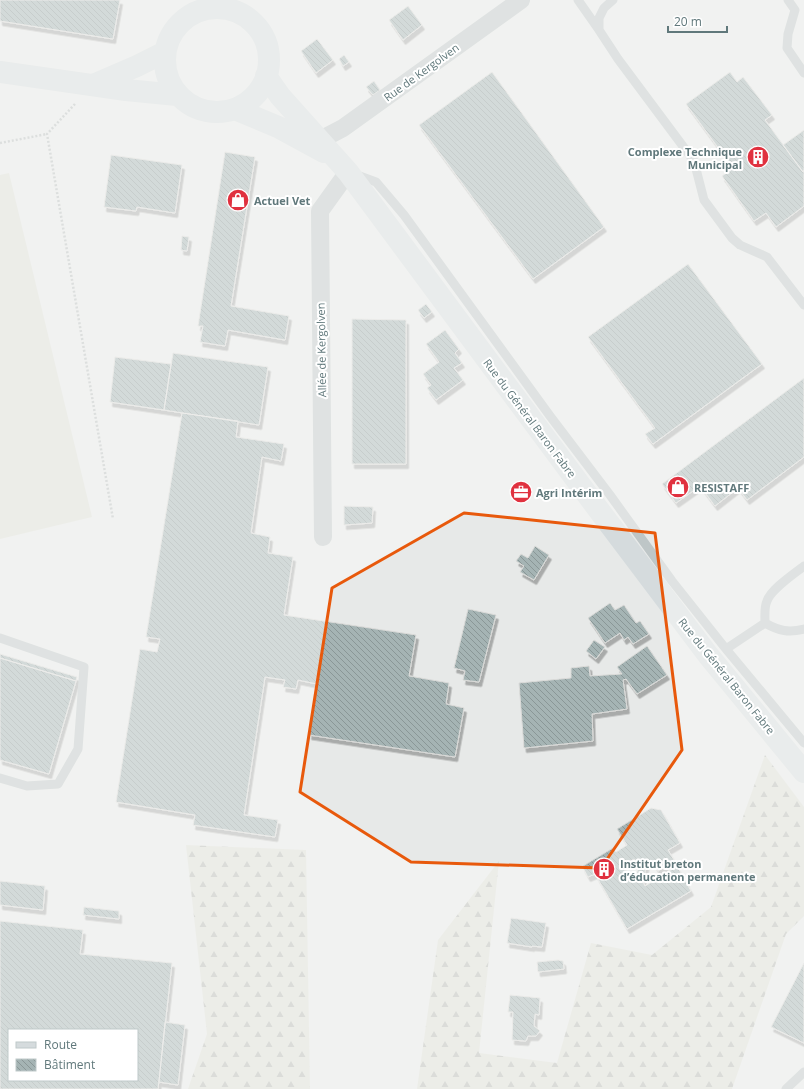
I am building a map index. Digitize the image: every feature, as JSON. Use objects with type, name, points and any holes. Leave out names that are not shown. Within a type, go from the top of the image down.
[{"type":"main road","points":[[234,6],[252,21],[261,32],[267,46],[269,61],[266,76],[260,90],[249,102],[234,109],[219,113],[204,111],[189,105],[177,95],[169,82],[165,67],[165,52],[169,39],[187,9],[198,11],[234,6]]},
{"type":"main road","points":[[93,85],[165,52]]},
{"type":"main road","points":[[0,72],[126,90],[177,95]]},
{"type":"main road","name":"Rue du Général Baron Fabre","points":[[266,76],[280,96],[341,164],[596,507],[703,648],[804,772]]},
{"type":"main road","points":[[234,109],[278,127],[341,164]]},
{"type":"street","name":"Rue de Kergolven","points":[[320,140],[343,128],[521,0]]},
{"type":"street","name":"Allée de Kergolven","points":[[324,537],[320,211],[341,164]]},
{"type":"lane","points":[[578,0],[618,59],[694,161],[704,200],[717,219],[732,238],[740,245],[767,257],[804,305]]},
{"type":"lane","points":[[599,30],[599,18],[604,8],[613,0]]},
{"type":"lane","points":[[788,0],[795,10],[788,34],[787,48],[804,73]]},
{"type":"lane","points":[[341,164],[376,182],[404,215],[672,581],[726,650],[804,743]]},
{"type":"lane","points":[[766,623],[765,608],[767,600],[774,591],[804,566]]},
{"type":"lane","points":[[726,650],[766,623]]},
{"type":"lane","points":[[766,623],[775,628],[792,632],[804,629]]},
{"type":"lane","points":[[0,638],[84,666],[78,748],[58,784],[27,786],[0,778]]},
{"type":"lane","points":[[786,1089],[804,1072]]},
{"type":"path","points":[[0,143],[47,134],[93,85]]},
{"type":"path","points":[[47,134],[113,519]]},
{"type":"highlighted area","points":[[464,513],[655,533],[682,750],[601,868],[411,862],[300,792],[332,588]]},
{"type":"shaded area","points":[[0,0],[804,0],[804,1089],[0,1089]]},
{"type":"green space","points":[[9,173],[92,517],[0,539],[0,175]]},
{"type":"green space","points":[[765,755],[804,807],[804,916],[786,934],[732,1089],[417,1089],[438,940],[499,861],[479,1053],[557,1063],[591,943],[652,955],[711,907]]},
{"type":"green space","points":[[186,845],[306,850],[310,1089],[188,1089],[207,1034]]},
{"type":"building","points":[[0,0],[120,0],[113,39],[0,21]]},
{"type":"building","points":[[408,6],[422,25],[403,40],[389,20]]},
{"type":"building","points":[[317,39],[333,60],[316,73],[301,51]]},
{"type":"building","points":[[344,55],[349,62],[343,66],[339,59]]},
{"type":"building","points":[[492,72],[604,227],[533,279],[419,125]]},
{"type":"building","name":"Complexe Technique Municipal","points":[[730,72],[737,82],[743,77],[772,115],[765,120],[803,172],[804,170],[804,206],[776,227],[766,213],[754,221],[722,176],[733,168],[686,104]]},
{"type":"building","points":[[374,81],[380,90],[373,95],[366,87]]},
{"type":"building","points":[[804,130],[804,170],[803,172],[783,145]]},
{"type":"building","points":[[225,152],[255,157],[231,306],[289,316],[285,340],[228,330],[225,346],[200,342],[203,326],[198,326]]},
{"type":"building","points":[[111,155],[182,165],[175,213],[137,207],[136,211],[104,207]]},
{"type":"building","points":[[182,236],[189,237],[187,251],[181,250]]},
{"type":"building","points":[[688,264],[762,364],[653,444],[645,434],[655,428],[588,337]]},
{"type":"building","points":[[426,304],[432,312],[424,318],[418,310]]},
{"type":"building","points":[[352,319],[406,320],[406,464],[352,464]]},
{"type":"building","points":[[445,330],[459,349],[455,353],[462,363],[454,368],[463,380],[436,400],[427,388],[431,385],[423,374],[439,362],[426,344]]},
{"type":"building","points":[[173,353],[268,367],[259,425],[164,410]]},
{"type":"building","points":[[115,357],[171,364],[164,410],[110,402]]},
{"type":"building","points":[[804,378],[804,457],[747,500],[738,488],[715,506],[700,486],[676,503],[662,484]]},
{"type":"building","points":[[182,413],[238,421],[236,437],[284,444],[281,461],[262,457],[251,533],[270,537],[268,553],[293,557],[284,615],[416,635],[409,676],[449,683],[446,704],[464,708],[455,757],[309,735],[317,684],[298,680],[296,689],[283,687],[285,680],[265,677],[244,815],[278,820],[275,837],[193,825],[195,815],[116,802],[140,649],[157,652],[160,639],[146,637]]},
{"type":"building","points":[[344,506],[373,507],[372,523],[344,525]]},
{"type":"building","points":[[535,546],[549,555],[534,580],[520,572],[524,566],[516,561],[521,554],[528,558]]},
{"type":"building","points":[[610,603],[615,610],[624,605],[636,623],[640,621],[649,634],[633,644],[628,637],[624,640],[620,633],[605,643],[588,618]]},
{"type":"building","points":[[468,609],[496,615],[479,682],[463,680],[465,671],[454,668]]},
{"type":"building","points":[[594,640],[605,647],[596,659],[586,651]]},
{"type":"building","points":[[647,646],[667,675],[637,694],[626,679],[623,680],[627,709],[592,714],[593,741],[524,748],[519,683],[571,678],[571,668],[589,666],[590,676],[622,674],[617,667]]},
{"type":"building","points":[[0,654],[77,677],[76,681],[0,658]]},
{"type":"building","points":[[0,658],[76,681],[49,774],[0,760]]},
{"type":"building","name":"Institut breton d’éducation permanente","points":[[651,808],[661,810],[680,843],[668,850],[674,860],[658,871],[651,860],[647,862],[643,882],[645,886],[677,866],[691,891],[627,929],[595,874],[588,877],[583,868],[583,866],[613,848],[616,852],[627,845],[617,829]],"holes":[[[634,859],[639,865],[635,879],[632,882],[622,866]]]},
{"type":"building","points":[[0,881],[45,886],[43,910],[0,905]]},
{"type":"building","points":[[84,907],[119,911],[119,919],[83,915]]},
{"type":"building","points":[[511,918],[546,923],[542,947],[507,943]]},
{"type":"building","points":[[0,921],[83,930],[80,954],[172,963],[158,1089],[0,1089]]},
{"type":"building","points":[[563,961],[564,969],[538,972],[537,962]]},
{"type":"building","points":[[804,963],[804,1043],[771,1027]]},
{"type":"building","points":[[510,995],[540,998],[539,1015],[535,1014],[534,1026],[540,1031],[536,1036],[528,1036],[526,1041],[512,1040],[513,1012],[508,1012]]},
{"type":"building","points":[[165,1022],[185,1025],[178,1085],[159,1082]]},
{"type":"place","name":"Complexe Technique Municipal","points":[[758,157]]},
{"type":"place","name":"Actuel Vet","points":[[238,200]]},
{"type":"place","name":"RESISTAFF","points":[[678,487]]},
{"type":"place","name":"Agri Intérim","points":[[521,492]]},
{"type":"place","name":"Institut breton d’éducation permanente","points":[[604,869]]}]
